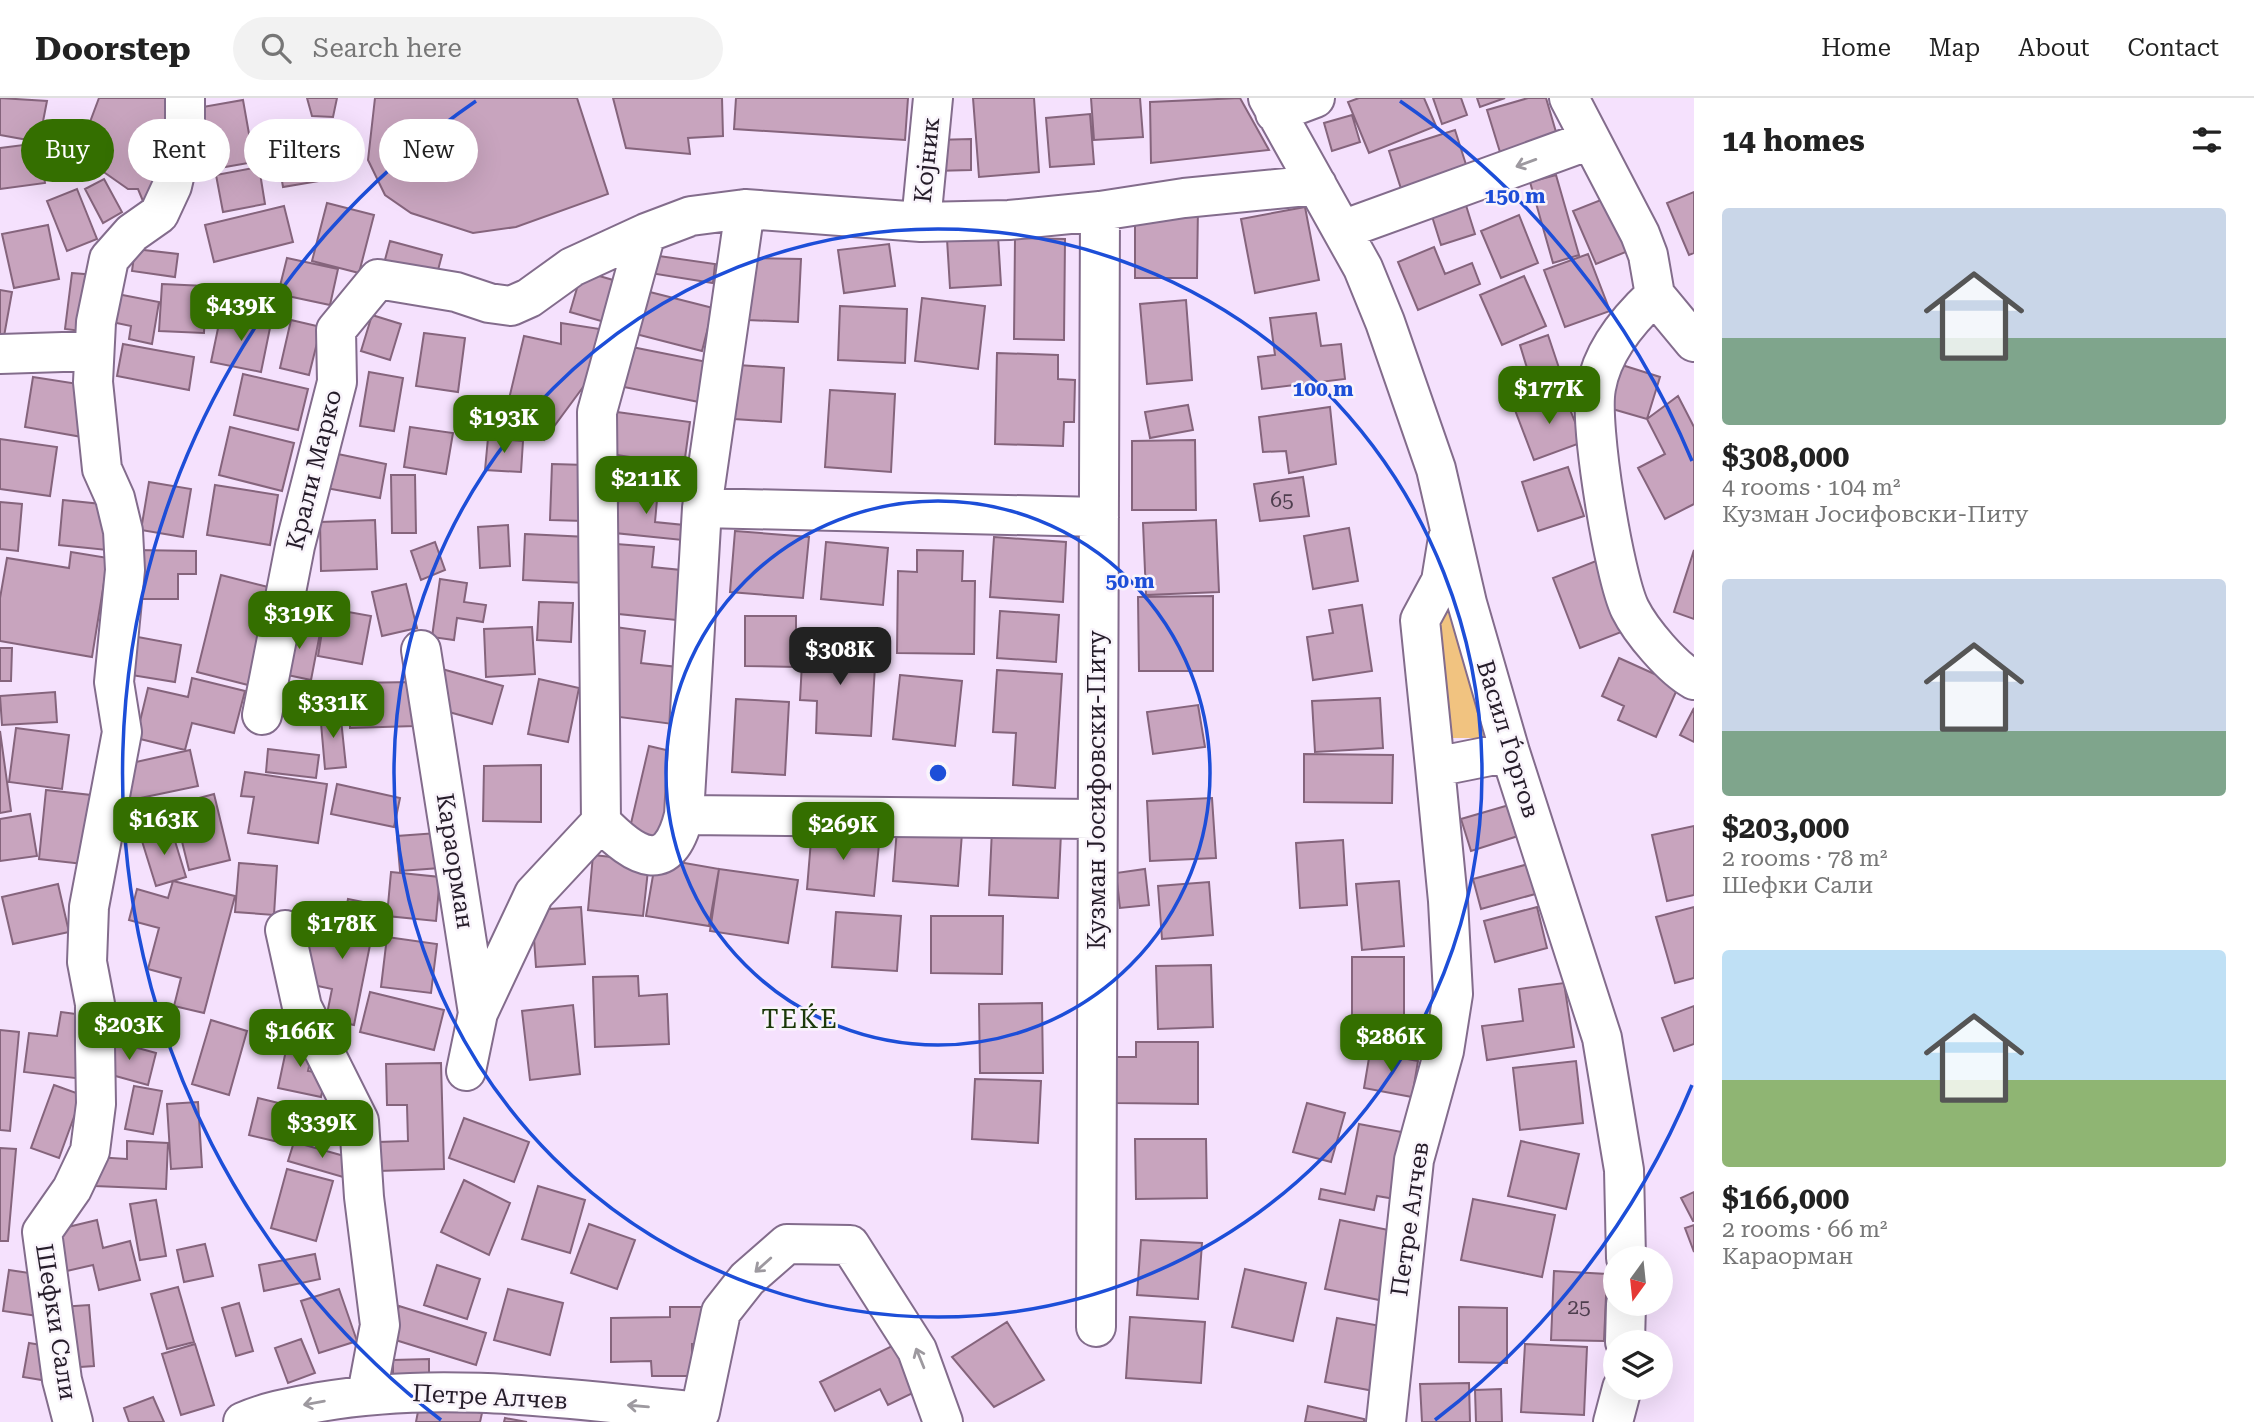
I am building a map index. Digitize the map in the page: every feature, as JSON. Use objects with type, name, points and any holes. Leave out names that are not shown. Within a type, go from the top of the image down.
[{"type":"street","name":"Шефки Сали","points":[[73,1422],[62,1380],[42,1232],[72,1189],[90,1151],[96,1104],[95,1004],[87,962],[89,907],[122,732],[114,682],[125,570],[123,531],[115,498],[102,469],[93,382],[96,322],[109,259],[132,233],[159,214],[172,186],[185,131],[185,98]]},
{"type":"street","name":"Којник","points":[[921,222],[933,98]]},
{"type":"street","points":[[1272,106],[1315,98]]},
{"type":"street","points":[[1569,98],[1640,234],[1648,255],[1655,295],[1694,342]]},
{"type":"street","name":"Васил Ѓоргов","points":[[1272,106],[1363,268],[1385,322],[1436,469],[1449,531],[1510,752],[1602,1038],[1625,1170],[1626,1246]]},
{"type":"street","points":[[1342,230],[1590,140]]},
{"type":"street","points":[[478,1013],[534,894],[601,822],[597,412],[646,233],[691,216],[745,209],[921,222],[1009,220],[1100,211],[1184,198],[1318,185]]},
{"type":"street","points":[[601,822],[634,850],[648,856],[661,855],[678,839],[684,815],[702,508],[745,209]]},
{"type":"street","name":"Кузман Јосифовски-Питу","points":[[1096,1327],[1100,211]]},
{"type":"street","name":"Крали Марко","points":[[262,715],[295,546],[337,382],[336,330],[378,279],[456,292],[489,303],[510,306],[529,298],[572,267],[646,233]]},
{"type":"street","points":[[1655,295],[1631,317],[1603,362],[1595,390],[1602,483],[1615,554],[1630,609],[1664,655],[1694,680]]},
{"type":"street","points":[[0,354],[94,351]]},
{"type":"street","points":[[702,508],[1099,517]]},
{"type":"street","name":"Петре Алчев","points":[[1386,1422],[1414,1160],[1444,1051],[1453,994],[1448,901],[1420,620],[1441,581],[1449,531]]},
{"type":"street","name":"Караорман","points":[[421,650],[478,1013],[466,1071]]},
{"type":"street","points":[[1435,767],[1510,752]]},
{"type":"street","points":[[684,815],[1096,819]]},
{"type":"street","points":[[285,930],[302,1007],[359,1121],[364,1197],[380,1325],[367,1394]]},
{"type":"street","name":"Петре Алчев","points":[[243,1422],[267,1411],[367,1394],[453,1392],[700,1412],[721,1312],[747,1279],[787,1244],[850,1245],[917,1350],[943,1422]]},
{"type":"street","points":[[1614,1422],[1619,1400]]},
{"type":"shaded area","points":[[1441,581],[1486,738],[1446,738],[1428,685]]},
{"type":"building","points":[[0,98],[47,101],[43,119],[21,119],[21,139],[0,135]]},
{"type":"building","points":[[99,98],[166,98],[167,119],[128,119],[128,182],[159,182],[150,218],[138,189],[128,189],[114,179],[114,119],[91,119]]},
{"type":"building","points":[[307,98],[337,98],[333,117],[312,116]]},
{"type":"building","points":[[375,98],[577,98],[608,194],[516,227],[473,233],[411,213],[385,195],[368,160]]},
{"type":"building","points":[[613,98],[722,98],[723,136],[688,138],[690,154],[626,148]]},
{"type":"building","points":[[736,98],[908,98],[905,140],[734,129]]},
{"type":"building","points":[[973,98],[1034,98],[1039,172],[979,177]]},
{"type":"building","points":[[1091,98],[1140,98],[1143,137],[1094,140]]},
{"type":"building","points":[[1240,98],[1269,150],[1151,163],[1150,102]]},
{"type":"building","points":[[1359,98],[1424,98],[1436,126],[1369,153],[1348,102]]},
{"type":"building","points":[[1433,98],[1461,98],[1467,115],[1442,124]]},
{"type":"building","points":[[1477,98],[1505,98],[1480,107]]},
{"type":"building","points":[[1528,98],[1546,98],[1561,149],[1504,165],[1487,110]]},
{"type":"building","points":[[243,100],[246,119],[244,119],[244,164],[230,166],[230,119],[199,119],[197,108]]},
{"type":"building","points":[[1090,114],[1094,164],[1050,167],[1046,118]]},
{"type":"building","points":[[1352,115],[1360,142],[1332,151],[1324,123]]},
{"type":"building","points":[[1455,130],[1469,174],[1403,195],[1389,151]]},
{"type":"building","points":[[971,139],[971,170],[934,171],[934,140]]},
{"type":"building","points":[[21,145],[21,182],[45,183],[0,189],[0,148]]},
{"type":"building","points":[[244,170],[244,182],[261,182],[265,204],[223,212],[217,182],[230,182],[230,172]]},
{"type":"building","points":[[1556,175],[1579,255],[1553,263],[1530,182]]},
{"type":"building","points":[[98,182],[106,182],[122,212],[103,223],[85,189]]},
{"type":"building","points":[[282,182],[313,182],[283,187]]},
{"type":"building","points":[[77,189],[97,239],[67,251],[47,201]]},
{"type":"building","points":[[1694,192],[1694,253],[1689,255],[1667,203]]},
{"type":"building","points":[[1616,194],[1638,247],[1596,264],[1573,211]]},
{"type":"building","points":[[1464,199],[1475,234],[1441,245],[1430,210]]},
{"type":"building","points":[[327,203],[374,215],[359,273],[312,261]]},
{"type":"building","points":[[284,206],[293,242],[214,262],[205,225]]},
{"type":"building","points":[[1135,206],[1198,206],[1197,278],[1135,278]]},
{"type":"building","points":[[1305,207],[1319,280],[1255,293],[1241,219]]},
{"type":"building","points":[[1519,215],[1538,263],[1501,278],[1481,231]]},
{"type":"building","points":[[48,225],[59,279],[14,288],[2,234]]},
{"type":"building","points":[[998,236],[1001,285],[950,288],[947,239]]},
{"type":"building","points":[[1015,238],[1065,239],[1064,340],[1014,339]]},
{"type":"building","points":[[390,241],[442,255],[434,285],[382,271]]},
{"type":"building","points":[[889,244],[895,286],[844,293],[838,250]]},
{"type":"building","points":[[1434,247],[1445,274],[1472,263],[1480,284],[1418,310],[1398,262]]},
{"type":"building","points":[[135,249],[178,254],[175,277],[132,271]]},
{"type":"building","points":[[1588,254],[1610,311],[1565,327],[1544,270]]},
{"type":"building","points":[[652,255],[715,264],[713,283],[650,273]]},
{"type":"building","points":[[287,258],[338,269],[330,305],[278,294]]},
{"type":"building","points":[[749,258],[801,259],[798,322],[747,320]]},
{"type":"building","points":[[582,271],[620,282],[608,323],[570,312]]},
{"type":"building","points":[[72,273],[96,275],[89,332],[65,329]]},
{"type":"building","points":[[1524,276],[1546,326],[1502,345],[1480,295]]},
{"type":"building","points":[[162,284],[206,286],[204,333],[159,331]]},
{"type":"building","points":[[638,289],[713,308],[702,351],[628,332]]},
{"type":"building","points":[[0,290],[12,292],[3,342],[0,341]]},
{"type":"building","points":[[112,293],[159,302],[152,344],[129,339],[131,326],[107,321]]},
{"type":"building","points":[[922,298],[985,306],[978,369],[915,361]]},
{"type":"building","points":[[1186,300],[1192,380],[1147,384],[1140,304]]},
{"type":"building","points":[[840,306],[907,309],[905,363],[838,360]]},
{"type":"building","points":[[1316,313],[1321,346],[1341,344],[1345,379],[1262,389],[1258,357],[1275,355],[1270,318]]},
{"type":"building","points":[[221,314],[271,323],[261,372],[211,362]]},
{"type":"building","points":[[372,315],[401,324],[390,360],[361,351]]},
{"type":"building","points":[[291,320],[321,327],[309,375],[280,368]]},
{"type":"building","points":[[561,323],[606,330],[589,379],[544,440],[504,420],[524,336],[561,344]]},
{"type":"building","points":[[424,333],[465,338],[458,392],[416,386]]},
{"type":"building","points":[[1548,335],[1565,386],[1519,401],[1510,374],[1527,368],[1520,345]]},
{"type":"building","points":[[123,344],[194,357],[189,390],[117,376]]},
{"type":"building","points":[[627,346],[707,362],[699,402],[619,386]]},
{"type":"building","points":[[997,353],[1058,355],[1058,379],[1075,380],[1074,422],[1064,422],[1063,446],[995,444]]},
{"type":"building","points":[[738,365],[784,368],[781,422],[734,419]]},
{"type":"building","points":[[1622,365],[1660,377],[1647,419],[1609,408]]},
{"type":"building","points":[[369,372],[403,378],[394,431],[360,426]]},
{"type":"building","points":[[243,374],[308,389],[298,430],[234,415]]},
{"type":"building","points":[[33,377],[91,386],[82,437],[25,427]]},
{"type":"building","points":[[830,390],[895,394],[891,472],[825,467]]},
{"type":"building","points":[[1563,392],[1583,442],[1534,460],[1515,410]]},
{"type":"building","points":[[1678,396],[1694,427],[1694,504],[1665,519],[1638,468],[1665,454],[1647,419]]},
{"type":"building","points":[[1188,405],[1193,430],[1150,438],[1145,412]]},
{"type":"building","points":[[1330,407],[1336,464],[1289,473],[1286,451],[1263,452],[1259,417]]},
{"type":"building","points":[[617,412],[690,422],[684,465],[610,454]]},
{"type":"building","points":[[230,427],[294,443],[282,491],[219,475]]},
{"type":"building","points":[[410,427],[453,433],[446,474],[404,467]]},
{"type":"building","points":[[488,438],[523,441],[521,472],[485,470]]},
{"type":"building","points":[[0,439],[57,447],[50,496],[0,489]]},
{"type":"building","points":[[1195,440],[1196,510],[1132,510],[1132,441]]},
{"type":"building","points":[[333,453],[386,464],[380,498],[326,488]]},
{"type":"building","points":[[552,464],[586,465],[584,521],[550,520]]},
{"type":"building","points":[[1568,467],[1584,516],[1538,531],[1522,482]]},
{"type":"building","points":[[391,475],[415,475],[416,533],[392,533]]},
{"type":"building","points":[[1303,477],[1309,516],[1260,521],[1254,484]]},
{"type":"building","points":[[149,482],[191,489],[183,537],[141,530]]},
{"type":"building","points":[[215,485],[278,495],[270,545],[207,535]]},
{"type":"building","points":[[620,485],[658,489],[655,522],[694,526],[692,541],[615,533]]},
{"type":"building","points":[[63,500],[111,505],[107,550],[59,545]]},
{"type":"building","points":[[0,502],[22,504],[18,551],[0,549]]},
{"type":"building","points":[[375,520],[377,569],[321,571],[320,522]]},
{"type":"building","points":[[1216,520],[1219,592],[1146,595],[1143,523]]},
{"type":"building","points":[[508,525],[510,566],[480,568],[478,527]]},
{"type":"building","points":[[1349,528],[1358,581],[1313,589],[1304,536]]},
{"type":"building","points":[[735,531],[809,537],[803,598],[730,592]]},
{"type":"building","points":[[525,534],[588,537],[586,583],[523,580]]},
{"type":"building","points":[[994,537],[1066,542],[1063,602],[990,597]]},
{"type":"building","points":[[435,542],[445,570],[421,580],[411,551]]},
{"type":"building","points":[[826,542],[888,548],[883,605],[821,599]]},
{"type":"building","points":[[616,544],[654,547],[652,567],[691,571],[686,621],[609,613]]},
{"type":"building","points":[[135,550],[196,551],[196,574],[178,574],[178,599],[135,599]]},
{"type":"building","points":[[917,550],[963,551],[962,581],[975,581],[974,654],[897,653],[898,571],[917,572]]},
{"type":"building","points":[[1694,550],[1694,619],[1674,612]]},
{"type":"building","points":[[71,552],[108,558],[92,657],[0,641],[0,598],[7,558],[69,568]]},
{"type":"building","points":[[1596,561],[1624,631],[1580,648],[1553,578]]},
{"type":"building","points":[[221,575],[272,588],[248,685],[197,672]]},
{"type":"building","points":[[440,579],[467,583],[464,602],[486,605],[483,622],[457,618],[454,640],[432,637]]},
{"type":"building","points":[[406,584],[417,628],[382,636],[372,592]]},
{"type":"building","points":[[1213,596],[1213,671],[1139,671],[1138,597]]},
{"type":"building","points":[[539,602],[573,603],[571,642],[537,640]]},
{"type":"building","points":[[1362,605],[1372,671],[1313,680],[1307,637],[1333,633],[1329,610]]},
{"type":"building","points":[[326,608],[371,616],[362,664],[318,656]]},
{"type":"building","points":[[1000,611],[1059,615],[1056,662],[997,658]]},
{"type":"building","points":[[745,616],[796,616],[796,667],[745,666]]},
{"type":"building","points":[[287,622],[321,628],[311,680],[278,673]]},
{"type":"building","points":[[532,627],[535,674],[486,677],[484,629]]},
{"type":"building","points":[[615,627],[645,631],[641,663],[687,668],[680,725],[604,715]]},
{"type":"building","points":[[127,635],[181,645],[175,682],[119,673]]},
{"type":"building","points":[[803,644],[876,648],[871,736],[816,733],[817,701],[800,700]]},
{"type":"building","points":[[0,648],[12,648],[11,681],[0,681]]},
{"type":"building","points":[[1619,658],[1679,685],[1656,737],[1618,720],[1624,706],[1602,696]]},
{"type":"building","points":[[442,669],[503,686],[492,724],[431,707]]},
{"type":"building","points":[[997,670],[1062,674],[1055,788],[1013,785],[1016,733],[993,732]]},
{"type":"building","points":[[900,675],[962,681],[955,746],[893,739]]},
{"type":"building","points":[[192,678],[245,691],[234,733],[192,723],[185,750],[136,738],[148,688],[188,697]]},
{"type":"building","points":[[539,679],[579,688],[568,742],[528,734]]},
{"type":"building","points":[[414,682],[415,726],[350,728],[349,683]]},
{"type":"building","points":[[55,692],[57,722],[2,725],[0,696]]},
{"type":"building","points":[[1380,698],[1383,748],[1315,752],[1312,701]]},
{"type":"building","points":[[736,699],[789,702],[785,775],[732,772]]},
{"type":"building","points":[[1198,705],[1205,747],[1153,754],[1147,712]]},
{"type":"building","points":[[1694,708],[1694,742],[1680,735]]},
{"type":"building","points":[[340,710],[346,767],[325,769],[320,712]]},
{"type":"building","points":[[16,728],[69,735],[62,789],[9,782]]},
{"type":"building","points":[[0,731],[11,811],[0,813]]},
{"type":"building","points":[[649,746],[679,753],[659,839],[629,832]]},
{"type":"building","points":[[268,749],[319,755],[316,778],[266,772]]},
{"type":"building","points":[[190,750],[198,786],[126,801],[118,766]]},
{"type":"building","points":[[1304,754],[1393,755],[1392,803],[1304,802]]},
{"type":"building","points":[[541,765],[541,822],[483,821],[484,766]]},
{"type":"building","points":[[245,772],[327,784],[318,843],[248,833],[254,797],[241,796]]},
{"type":"building","points":[[337,784],[400,798],[394,827],[331,814]]},
{"type":"building","points":[[46,790],[91,795],[83,864],[39,859]]},
{"type":"building","points":[[214,794],[230,860],[189,870],[173,805]]},
{"type":"building","points":[[1212,798],[1216,858],[1150,861],[1147,801]]},
{"type":"building","points":[[1509,805],[1518,836],[1471,851],[1461,819]]},
{"type":"building","points":[[30,814],[37,856],[0,861],[0,819]]},
{"type":"building","points":[[1694,826],[1694,895],[1667,901],[1652,835]]},
{"type":"building","points":[[171,828],[186,877],[156,886],[141,838]]},
{"type":"building","points":[[812,828],[880,834],[874,896],[807,889]]},
{"type":"building","points":[[897,828],[962,833],[958,886],[893,881]]},
{"type":"building","points":[[992,829],[1061,833],[1058,898],[989,895]]},
{"type":"building","points":[[437,833],[440,868],[400,871],[397,836]]},
{"type":"building","points":[[1343,840],[1347,905],[1300,908],[1296,843]]},
{"type":"building","points":[[593,855],[649,861],[643,916],[588,910]]},
{"type":"building","points":[[656,858],[719,869],[709,926],[646,916]]},
{"type":"building","points":[[239,863],[277,866],[274,915],[235,912]]},
{"type":"building","points":[[1532,863],[1539,893],[1481,909],[1473,879]]},
{"type":"building","points":[[719,869],[798,880],[788,943],[710,931]]},
{"type":"building","points":[[1145,869],[1149,905],[1120,908],[1116,873]]},
{"type":"building","points":[[391,872],[440,877],[436,921],[387,916]]},
{"type":"building","points":[[173,881],[235,896],[204,1013],[174,1006],[181,978],[148,969],[159,928],[129,920],[137,889],[168,898]]},
{"type":"building","points":[[1399,881],[1404,946],[1362,950],[1356,884]]},
{"type":"building","points":[[1209,882],[1213,935],[1162,939],[1158,886]]},
{"type":"building","points":[[58,884],[69,932],[13,944],[2,897]]},
{"type":"building","points":[[348,899],[378,905],[354,1025],[326,1019],[332,989],[299,982],[309,933],[340,940]]},
{"type":"building","points":[[581,907],[585,964],[536,967],[532,910]]},
{"type":"building","points":[[1537,907],[1547,948],[1495,962],[1484,921]]},
{"type":"building","points":[[1694,907],[1694,978],[1675,983],[1656,917]]},
{"type":"building","points":[[836,912],[901,916],[897,971],[832,967]]},
{"type":"building","points":[[931,916],[1003,916],[1002,974],[931,973]]},
{"type":"building","points":[[387,937],[437,944],[431,993],[381,987]]},
{"type":"building","points":[[1352,957],[1404,957],[1404,1042],[1352,1041]]},
{"type":"building","points":[[1211,965],[1213,1027],[1158,1029],[1156,966]]},
{"type":"building","points":[[638,976],[639,996],[667,994],[669,1044],[595,1047],[593,977]]},
{"type":"building","points":[[1564,983],[1574,1047],[1487,1060],[1482,1026],[1523,1021],[1519,989]]},
{"type":"building","points":[[370,992],[444,1010],[434,1050],[360,1032]]},
{"type":"building","points":[[1042,1003],[1043,1073],[980,1073],[979,1004]]},
{"type":"building","points":[[573,1005],[580,1074],[530,1080],[522,1011]]},
{"type":"building","points":[[1694,1006],[1694,1044],[1674,1051],[1662,1018]]},
{"type":"building","points":[[61,1012],[91,1016],[83,1079],[24,1072],[29,1033],[57,1036]]},
{"type":"building","points":[[211,1020],[247,1031],[229,1095],[192,1084]]},
{"type":"building","points":[[0,1030],[19,1032],[10,1131],[0,1130]]},
{"type":"building","points":[[289,1036],[314,1042],[308,1071],[326,1074],[321,1097],[278,1088]]},
{"type":"building","points":[[109,1040],[156,1053],[148,1085],[101,1072]]},
{"type":"building","points":[[1136,1042],[1198,1042],[1198,1104],[1115,1103],[1115,1057],[1136,1057]]},
{"type":"building","points":[[1370,1052],[1418,1061],[1412,1097],[1364,1088]]},
{"type":"building","points":[[1576,1061],[1583,1123],[1520,1130],[1513,1068]]},
{"type":"building","points":[[441,1063],[444,1169],[378,1171],[378,1142],[408,1141],[407,1105],[387,1105],[386,1064]]},
{"type":"building","points":[[975,1079],[1041,1081],[1038,1143],[972,1139]]},
{"type":"building","points":[[54,1085],[82,1095],[59,1158],[31,1148]]},
{"type":"building","points":[[134,1086],[162,1091],[153,1134],[125,1129]]},
{"type":"building","points":[[258,1098],[295,1107],[287,1144],[249,1135]]},
{"type":"building","points":[[198,1102],[202,1167],[171,1169],[167,1104]]},
{"type":"building","points":[[1307,1103],[1345,1113],[1331,1162],[1293,1152]]},
{"type":"building","points":[[464,1118],[529,1142],[514,1182],[449,1158]]},
{"type":"building","points":[[1359,1124],[1407,1133],[1395,1199],[1377,1196],[1374,1210],[1319,1199],[1321,1189],[1345,1194]]},
{"type":"building","points":[[1135,1139],[1206,1139],[1207,1198],[1136,1199]]},
{"type":"building","points":[[127,1141],[168,1143],[166,1189],[95,1186],[96,1157],[127,1159]]},
{"type":"building","points":[[1521,1141],[1579,1154],[1566,1209],[1508,1196]]},
{"type":"building","points":[[294,1142],[355,1159],[350,1179],[288,1161]]},
{"type":"building","points":[[0,1148],[16,1149],[8,1241],[0,1241]]},
{"type":"building","points":[[287,1169],[333,1181],[316,1241],[271,1228]]},
{"type":"building","points":[[464,1180],[510,1203],[489,1255],[441,1232]]},
{"type":"building","points":[[538,1186],[585,1200],[570,1253],[522,1239]]},
{"type":"building","points":[[1694,1192],[1694,1221],[1693,1221],[1681,1198]]},
{"type":"building","points":[[1473,1199],[1555,1215],[1542,1277],[1461,1260]]},
{"type":"building","points":[[156,1200],[166,1256],[140,1260],[130,1204]]},
{"type":"building","points":[[97,1220],[103,1248],[130,1241],[140,1280],[99,1290],[93,1265],[58,1273],[47,1232]]},
{"type":"building","points":[[1340,1220],[1398,1232],[1384,1301],[1325,1289]]},
{"type":"building","points":[[589,1224],[635,1240],[617,1289],[571,1273]]},
{"type":"building","points":[[1694,1225],[1694,1252],[1685,1228]]},
{"type":"building","points":[[1141,1240],[1202,1243],[1198,1299],[1137,1295]]},
{"type":"building","points":[[205,1244],[213,1276],[184,1282],[177,1250]]},
{"type":"building","points":[[315,1254],[320,1279],[264,1291],[259,1265]]},
{"type":"building","points":[[437,1265],[480,1279],[467,1319],[424,1305]]},
{"type":"building","points":[[1245,1269],[1306,1283],[1293,1341],[1232,1327]]},
{"type":"building","points":[[9,1270],[43,1275],[38,1316],[3,1311]]},
{"type":"building","points":[[1554,1271],[1603,1274],[1603,1316],[1605,1316],[1603,1341],[1551,1340]]},
{"type":"building","points":[[178,1287],[194,1342],[167,1349],[151,1294]]},
{"type":"building","points":[[339,1289],[357,1341],[319,1353],[301,1301]]},
{"type":"building","points":[[508,1289],[563,1303],[550,1355],[494,1340]]},
{"type":"building","points":[[239,1303],[253,1351],[236,1356],[222,1308]]},
{"type":"building","points":[[89,1305],[94,1366],[66,1368],[60,1307]]},
{"type":"building","points":[[399,1306],[486,1333],[476,1365],[389,1338]]},
{"type":"building","points":[[670,1307],[710,1307],[710,1344],[692,1344],[692,1376],[652,1376],[651,1361],[611,1362],[611,1318],[670,1317]]},
{"type":"building","points":[[1459,1307],[1507,1308],[1507,1363],[1459,1362]]},
{"type":"building","points":[[1130,1317],[1205,1322],[1201,1383],[1126,1378]]},
{"type":"building","points":[[1337,1318],[1386,1327],[1374,1391],[1325,1382]]},
{"type":"building","points":[[1007,1322],[1044,1380],[994,1407],[952,1357]]},
{"type":"building","points":[[301,1339],[315,1373],[288,1383],[275,1348]]},
{"type":"building","points":[[29,1343],[54,1347],[48,1381],[23,1377]]},
{"type":"building","points":[[898,1343],[921,1389],[888,1405],[880,1389],[835,1411],[820,1382]]},
{"type":"building","points":[[195,1344],[214,1405],[181,1415],[162,1354]]},
{"type":"building","points":[[1525,1344],[1587,1347],[1584,1415],[1521,1412]]},
{"type":"building","points":[[429,1359],[429,1384],[393,1385],[393,1360]]},
{"type":"building","points":[[1469,1383],[1470,1422],[1422,1422],[1420,1384]]},
{"type":"building","points":[[1501,1389],[1502,1422],[1476,1422],[1475,1390]]},
{"type":"building","points":[[153,1397],[164,1422],[129,1422],[124,1408]]},
{"type":"building","points":[[420,1401],[482,1413],[480,1422],[416,1422]]},
{"type":"building","points":[[1308,1406],[1364,1419],[1364,1422],[1305,1422]]},
{"type":"building","points":[[505,1418],[527,1422],[504,1422]]},
{"type":"district","name":"ТЕЌЕ","points":[[800,1019]]}]
